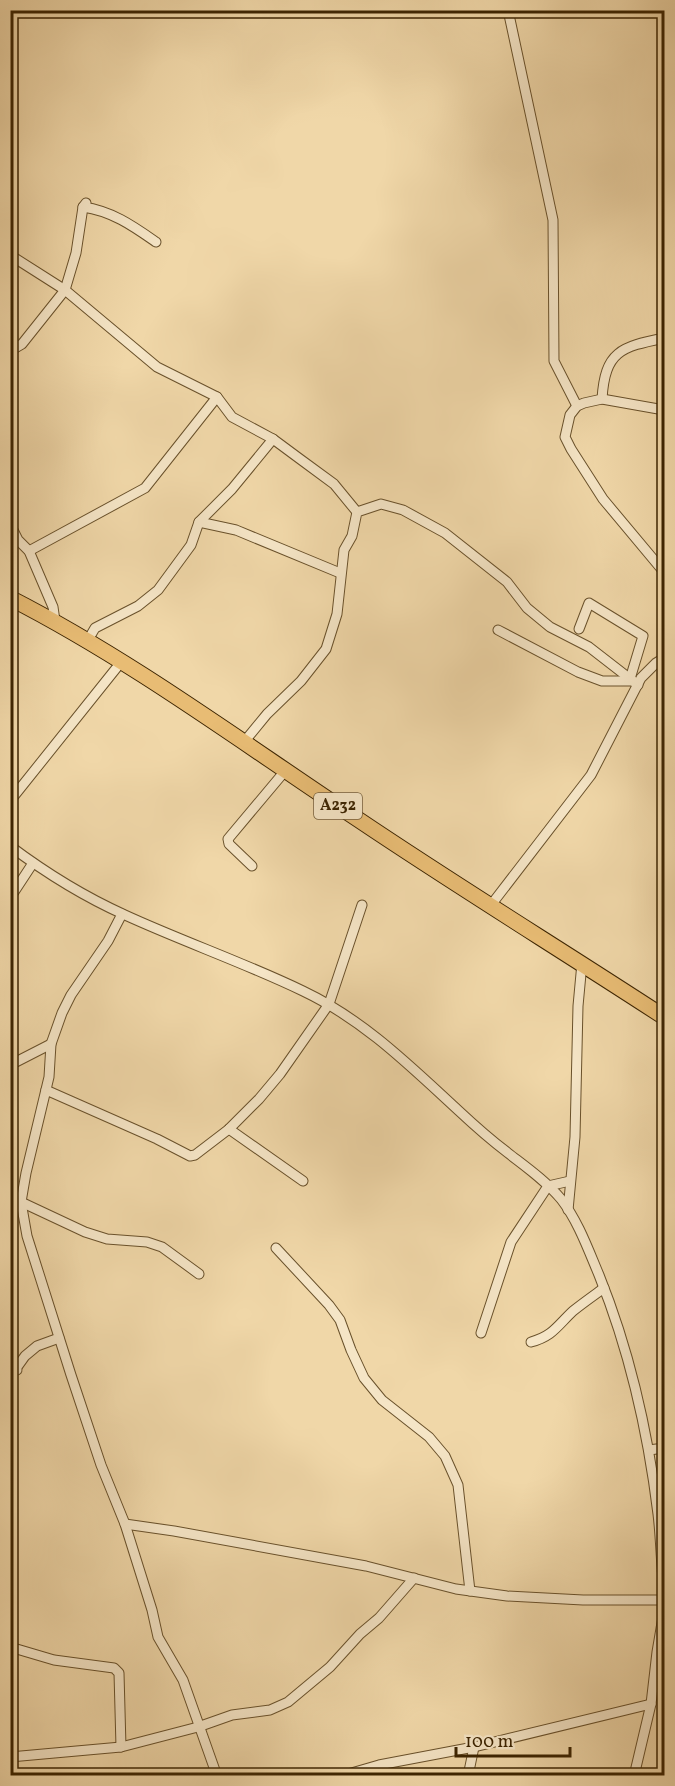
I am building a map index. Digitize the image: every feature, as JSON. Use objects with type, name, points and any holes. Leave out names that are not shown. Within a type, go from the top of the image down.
[{"type":"main road","name":"A232","points":[[10,598],[55,621],[122,661],[285,771],[664,1017]]},
{"type":"street","points":[[508,10],[553,220],[554,361],[577,406]]},
{"type":"street","points":[[10,351],[21,344],[65,290],[76,253],[85,205],[125,221],[156,242]]},
{"type":"street","points":[[10,255],[65,290],[157,367],[217,397],[232,417],[273,439],[334,484],[357,512]]},
{"type":"street","points":[[602,399],[603,377],[611,361],[629,345],[664,338]]},
{"type":"street","points":[[29,551],[145,488],[217,397]]},
{"type":"street","points":[[664,410],[602,399],[577,406],[570,415],[565,437],[603,499],[664,572]]},
{"type":"street","points":[[88,640],[95,628],[138,606],[158,590],[191,545],[199,522],[232,489],[273,439]]},
{"type":"street","points":[[357,512],[381,504],[404,510],[445,533],[507,582],[527,608],[550,627],[589,646],[634,682]]},
{"type":"street","points":[[244,742],[267,714],[301,681],[326,649],[337,615],[344,550],[352,536],[357,512]]},
{"type":"street","points":[[199,522],[236,530],[340,573]]},
{"type":"street","points":[[10,524],[18,540],[29,551],[53,607],[55,621]]},
{"type":"street","points":[[491,905],[591,775],[634,682],[643,636],[589,603],[579,629]]},
{"type":"street","points":[[498,630],[578,672],[602,681],[634,682],[664,658]]},
{"type":"street","points":[[10,801],[122,661]]},
{"type":"street","points":[[252,866],[229,844],[228,839],[285,771]]},
{"type":"street","points":[[10,846],[65,883],[122,914],[250,967],[329,1004],[375,1035],[486,1135],[548,1186],[568,1210],[584,1238],[604,1288],[634,1378],[649,1450],[658,1515],[664,1589]]},
{"type":"street","points":[[10,898],[33,863]]},
{"type":"street","points":[[46,1090],[158,1139],[190,1156],[200,1152],[229,1129],[259,1099],[280,1074],[329,1004],[362,905]]},
{"type":"street","points":[[122,914],[108,941],[71,995],[51,1044],[49,1077],[21,1202],[27,1236],[59,1338],[101,1465],[125,1524],[152,1610],[158,1638],[183,1680],[217,1776]]},
{"type":"street","points":[[568,1210],[575,1137],[582,963]]},
{"type":"street","points":[[10,1065],[51,1044]]},
{"type":"street","points":[[229,1129],[303,1181]]},
{"type":"street","points":[[481,1333],[511,1242],[548,1186],[570,1181]]},
{"type":"street","points":[[21,1202],[85,1232],[107,1239],[147,1242],[162,1247],[199,1274]]},
{"type":"street","points":[[276,1248],[340,1320],[364,1378],[382,1400],[429,1437],[445,1456],[458,1485],[470,1591]]},
{"type":"street","points":[[531,1341],[544,1338],[554,1331],[572,1312],[604,1288]]},
{"type":"street","points":[[14,1373],[25,1356],[37,1346],[59,1338]]},
{"type":"street","points":[[10,1358],[14,1373]]},
{"type":"street","points":[[649,1450],[664,1448]]},
{"type":"street","points":[[125,1524],[366,1566],[470,1591],[507,1596],[583,1600],[664,1600]]},
{"type":"street","points":[[10,1757],[122,1747],[198,1727],[232,1715],[270,1710],[288,1702],[330,1667],[379,1618],[414,1578]]},
{"type":"street","points":[[634,1776],[651,1704],[664,1611]]},
{"type":"street","points":[[10,1647],[54,1660],[114,1668],[119,1672],[119,1725],[122,1747]]},
{"type":"street","points":[[341,1776],[379,1765],[474,1747],[651,1704]]},
{"type":"street","points":[[468,1776],[474,1747]]}]
